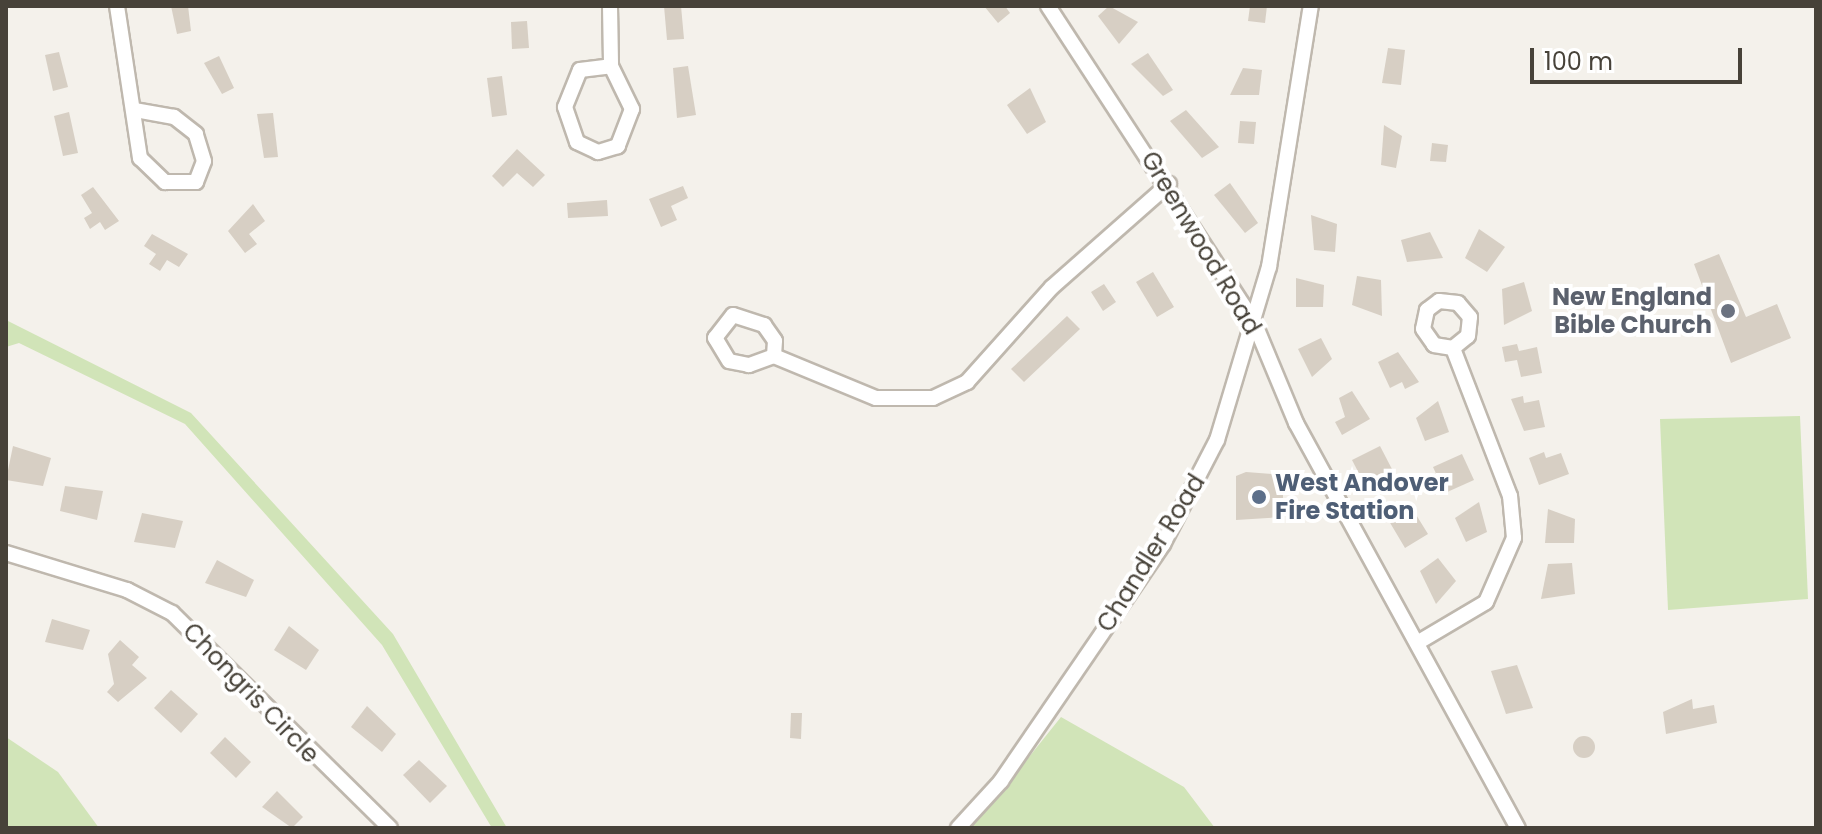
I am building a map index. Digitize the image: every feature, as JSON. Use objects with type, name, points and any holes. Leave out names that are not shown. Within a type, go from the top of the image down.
[{"type":"street","points":[[117,6],[136,110],[134,145],[151,172],[177,187],[196,182],[204,161],[196,134],[174,117],[136,110]]},
{"type":"street","points":[[610,6],[611,66],[629,93],[630,126],[618,146],[598,152],[577,142],[565,107],[580,70],[611,66]]},
{"type":"street","name":"Greenwood Road","points":[[1048,6],[1169,184],[1254,322],[1296,423],[1518,828]]},
{"type":"street","name":"Chandler Road","points":[[958,828],[1027,744],[1196,490],[1254,322],[1295,130],[1311,6]]},
{"type":"street","points":[[774,356],[876,398],[933,398],[967,382],[1052,287],[1169,184]]},
{"type":"street","points":[[1417,643],[1486,602],[1514,538],[1510,496],[1453,348]]},
{"type":"street","name":"Chongris Circle","points":[[6,553],[127,590],[172,613],[390,828]]},
{"type":"green space","points":[[6,320],[191,413],[393,634],[507,828],[492,828],[382,645],[185,424],[19,343],[6,347]]},
{"type":"green space","points":[[1800,416],[1808,599],[1668,610],[1660,419]]},
{"type":"green space","points":[[1061,717],[1184,787],[1215,828],[958,828],[989,807]]},
{"type":"green space","points":[[6,737],[58,772],[99,828],[6,828]]},
{"type":"building","points":[[171,6],[188,6],[191,31],[177,34]]},
{"type":"building","points":[[664,6],[681,6],[684,39],[667,40]]},
{"type":"building","points":[[984,6],[1005,6],[1010,13],[998,23]]},
{"type":"building","points":[[1109,6],[1138,22],[1119,44],[1098,16]]},
{"type":"building","points":[[1250,6],[1267,6],[1265,23],[1248,21]]},
{"type":"building","points":[[527,21],[529,48],[512,49],[511,22]]},
{"type":"building","points":[[1388,48],[1405,50],[1401,85],[1382,83]]},
{"type":"building","points":[[59,52],[68,87],[53,91],[45,55]]},
{"type":"building","points":[[1148,53],[1173,90],[1163,96],[1131,64]]},
{"type":"building","points":[[219,56],[234,88],[222,94],[204,63]]},
{"type":"building","points":[[688,66],[696,115],[677,118],[673,68]]},
{"type":"building","points":[[1243,68],[1262,70],[1259,95],[1230,95]]},
{"type":"building","points":[[502,76],[507,115],[492,117],[487,78]]},
{"type":"building","points":[[1030,88],[1046,122],[1027,134],[1007,105]]},
{"type":"building","points":[[1186,110],[1219,147],[1202,158],[1170,121]]},
{"type":"building","points":[[69,112],[78,153],[63,156],[54,116]]},
{"type":"building","points":[[273,113],[278,157],[264,158],[257,114]]},
{"type":"building","points":[[1240,121],[1256,122],[1254,144],[1238,143]]},
{"type":"building","points":[[1384,125],[1402,136],[1396,168],[1381,165]]},
{"type":"building","points":[[1432,143],[1448,145],[1446,162],[1430,161]]},
{"type":"building","points":[[517,149],[545,175],[533,187],[517,173],[503,187],[492,176]]},
{"type":"building","points":[[1230,183],[1258,223],[1245,233],[1214,195]]},
{"type":"building","points":[[683,186],[688,198],[671,206],[677,220],[661,227],[649,199]]},
{"type":"building","points":[[93,187],[119,221],[105,230],[100,222],[90,229],[84,218],[92,213],[81,195]]},
{"type":"building","points":[[607,200],[608,216],[568,218],[567,203]]},
{"type":"building","points":[[253,204],[265,221],[249,234],[257,244],[245,253],[228,231]]},
{"type":"building","points":[[1311,215],[1337,224],[1335,252],[1314,250]]},
{"type":"building","points":[[1479,229],[1505,247],[1487,272],[1465,258]]},
{"type":"building","points":[[1430,232],[1443,258],[1407,262],[1401,240]]},
{"type":"building","points":[[152,234],[188,254],[179,267],[167,260],[160,271],[149,264],[156,254],[144,246]]},
{"type":"building","name":"New England Bible Church","points":[[1719,254],[1746,317],[1777,304],[1791,338],[1731,363],[1694,264]]},
{"type":"building","points":[[1153,272],[1174,307],[1157,317],[1136,282]]},
{"type":"building","points":[[1357,276],[1381,280],[1382,316],[1352,305]]},
{"type":"building","points":[[1296,278],[1324,285],[1323,307],[1296,307]]},
{"type":"building","points":[[1524,282],[1532,311],[1504,325],[1502,289]]},
{"type":"building","points":[[1104,284],[1116,302],[1103,311],[1091,292]]},
{"type":"building","points":[[1067,316],[1080,329],[1024,382],[1011,369]]},
{"type":"building","points":[[1321,338],[1332,359],[1312,377],[1298,349]]},
{"type":"building","points":[[1517,344],[1519,351],[1537,347],[1542,373],[1521,377],[1517,360],[1505,362],[1502,347]]},
{"type":"building","points":[[1398,352],[1419,382],[1405,389],[1402,382],[1390,388],[1378,362]]},
{"type":"building","points":[[1352,391],[1370,419],[1342,435],[1335,422],[1345,417],[1339,398]]},
{"type":"building","points":[[1523,396],[1524,403],[1539,400],[1545,427],[1524,431],[1511,399]]},
{"type":"building","points":[[1438,401],[1449,432],[1425,441],[1416,418]]},
{"type":"building","points":[[13,446],[51,458],[43,486],[6,480]]},
{"type":"building","points":[[1380,446],[1394,473],[1366,487],[1352,460]]},
{"type":"building","points":[[1544,452],[1546,458],[1561,453],[1569,474],[1539,485],[1529,458]]},
{"type":"building","points":[[1462,454],[1474,480],[1445,493],[1433,467]]},
{"type":"building","name":"West Andover Fire Station","points":[[1246,472],[1283,475],[1283,517],[1236,520],[1236,476]]},
{"type":"building","points":[[65,486],[103,491],[97,520],[60,511]]},
{"type":"building","points":[[1479,502],[1487,532],[1466,542],[1455,518]]},
{"type":"building","points":[[1548,509],[1575,519],[1574,543],[1545,543]]},
{"type":"building","points":[[142,513],[183,521],[175,548],[134,542]]},
{"type":"building","points":[[1402,513],[1405,519],[1415,513],[1428,534],[1405,548],[1389,521]]},
{"type":"building","points":[[1438,558],[1456,581],[1436,604],[1420,571]]},
{"type":"building","points":[[217,560],[254,580],[246,597],[205,583]]},
{"type":"building","points":[[1572,563],[1575,594],[1541,599],[1548,564]]},
{"type":"building","points":[[52,619],[90,630],[83,650],[45,642]]},
{"type":"building","points":[[289,626],[319,650],[306,670],[274,650]]},
{"type":"building","points":[[120,640],[139,657],[132,665],[147,678],[118,702],[107,692],[114,684],[108,654]]},
{"type":"building","points":[[1517,665],[1533,708],[1506,714],[1491,671]]},
{"type":"building","points":[[171,690],[198,714],[181,733],[154,708]]},
{"type":"building","points":[[1692,699],[1693,709],[1714,705],[1717,723],[1666,734],[1663,712]]},
{"type":"building","points":[[367,706],[396,734],[382,752],[351,727]]},
{"type":"building","points":[[791,713],[802,713],[801,739],[790,738]]},
{"type":"building","points":[[1584,736],[1592,739],[1595,747],[1592,755],[1584,758],[1576,755],[1573,747],[1576,739]]},
{"type":"building","points":[[225,737],[251,762],[236,778],[210,753]]},
{"type":"building","points":[[419,760],[447,786],[430,803],[403,775]]},
{"type":"building","points":[[277,791],[303,817],[292,828],[262,807]]},
{"type":"place","name":"New England Bible Church","points":[[1728,311]]},
{"type":"place","name":"West Andover Fire Station","points":[[1259,497]]}]
